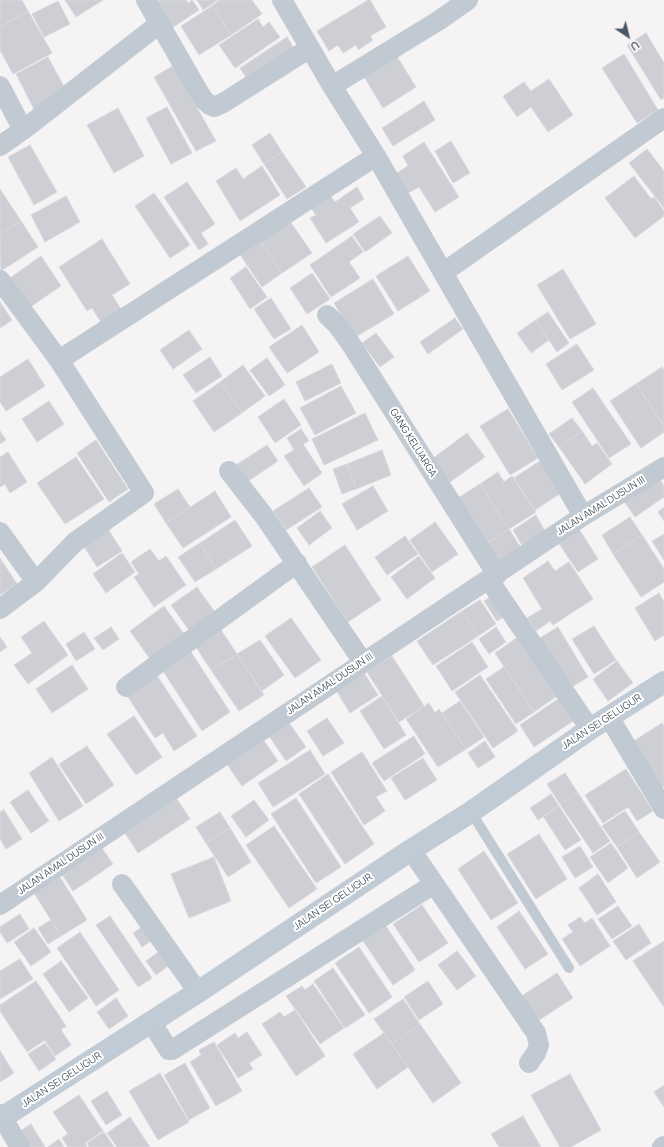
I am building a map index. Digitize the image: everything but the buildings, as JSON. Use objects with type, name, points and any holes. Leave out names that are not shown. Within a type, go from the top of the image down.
[{"type":"main road","name":"JALAN SEI GELUGUR","points":[[1,1117],[198,992],[472,812],[590,729],[664,682]]},
{"type":"street","points":[[146,0],[197,89],[204,100],[214,107],[224,104],[310,48]]},
{"type":"street","points":[[282,0],[444,272],[583,516]]},
{"type":"street","points":[[332,86],[438,21],[468,0]]},
{"type":"street","points":[[0,146],[23,130],[159,24]]},
{"type":"street","points":[[0,86],[23,130]]},
{"type":"street","points":[[444,272],[664,118]]},
{"type":"street","points":[[59,360],[376,156]]},
{"type":"street","points":[[0,280],[59,360],[144,493],[76,542],[36,582],[0,608]]},
{"type":"street","name":"GANG KELUARGA","points":[[327,315],[338,326],[349,341],[493,577],[590,729]]},
{"type":"street","name":"JALAN AMAL DUSUN III","points":[[0,905],[583,516],[664,467]]},
{"type":"street","points":[[229,471],[264,516],[297,563],[363,662]]},
{"type":"street","points":[[0,532],[36,582]]},
{"type":"street","points":[[126,687],[297,563]]},
{"type":"street","points":[[609,717],[664,809]]},
{"type":"street","points":[[412,850],[536,1033],[539,1045],[536,1053],[529,1063]]},
{"type":"street","points":[[122,884],[198,992]]},
{"type":"street","points":[[152,1022],[169,1050],[172,1050],[434,884]]},
{"type":"street","points":[[1,1117],[20,1147]]},
{"type":"lane","points":[[472,812],[569,968]]}]
